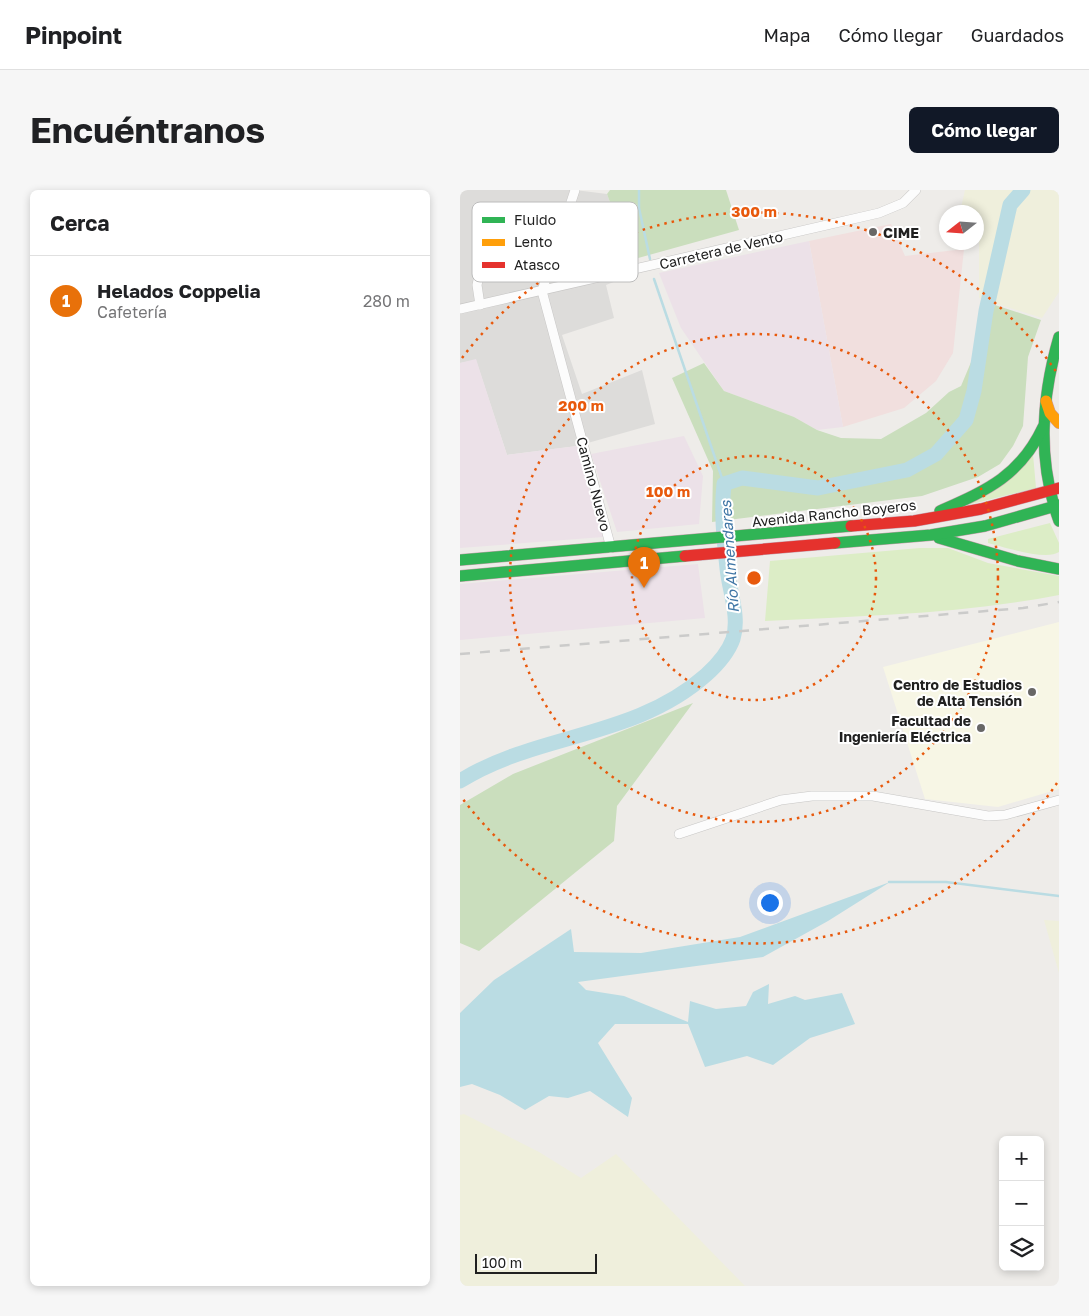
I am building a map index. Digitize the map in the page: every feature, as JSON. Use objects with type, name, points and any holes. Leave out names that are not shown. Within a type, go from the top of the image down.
[{"type":"highway","points":[[1059,337],[1050,364],[1044,422],[1044,451],[1054,490],[1059,521]]},
{"type":"highway","points":[[1046,401],[1050,413],[1059,423]]},
{"type":"highway","points":[[914,521],[989,489],[1004,480],[1023,462],[1038,439],[1044,422]]},
{"type":"highway","points":[[1044,451],[1049,440],[1059,434]]},
{"type":"highway","name":"Avenida Rancho Boyeros","points":[[460,560],[914,521],[981,509],[1054,490]]},
{"type":"highway","name":"Avenida Rancho Boyeros","points":[[460,576],[675,556],[917,537],[970,530],[1056,506]]},
{"type":"highway","points":[[917,537],[958,541],[1018,561],[1057,568]]},
{"type":"street","points":[[571,202],[575,190]]},
{"type":"street","name":"Carretera de Vento","points":[[638,269],[879,213],[903,203],[916,190]]},
{"type":"street","points":[[478,282],[480,304]]},
{"type":"street","points":[[542,291],[545,282]]},
{"type":"street","name":"Carretera de Vento","points":[[460,309],[581,282]]},
{"type":"street","name":"Camino Nuevo","points":[[542,291],[611,548]]},
{"type":"street","points":[[679,834],[782,800],[812,796],[873,796],[988,816],[1005,815],[1059,800]]},
{"type":"shaded area","points":[[467,190],[575,190],[607,194],[610,202],[472,202],[472,282],[614,282],[606,285],[614,318],[562,335],[582,394],[642,370],[655,424],[577,446],[507,455],[476,360],[460,363],[460,192]]},
{"type":"shaded area","points":[[965,190],[1059,190],[1059,292],[1042,318],[979,298],[979,250],[984,250],[984,205],[962,205]]},
{"type":"shaded area","name":"CIME","points":[[891,224],[905,256],[964,250],[953,353],[936,381],[904,408],[843,427],[809,241]]},
{"type":"shaded area","points":[[809,241],[843,427],[817,430],[794,417],[724,391],[681,328],[659,273]]},
{"type":"shaded area","points":[[476,359],[507,455],[577,446],[603,537],[460,548],[460,363]]},
{"type":"shaded area","points":[[684,436],[703,476],[699,524],[617,532],[591,454]]},
{"type":"shaded area","points":[[698,564],[705,618],[460,640],[460,584]]},
{"type":"shaded area","name":"Facultad de Ingeniería Eléctrica","points":[[1059,622],[1059,789],[998,807],[925,799],[883,667]]},
{"type":"shaded area","points":[[1044,920],[1059,921],[1059,973]]},
{"type":"shaded area","points":[[464,1114],[539,1152],[581,1178],[616,1154],[745,1286],[460,1286],[460,1115]]},
{"type":"green space","points":[[610,190],[726,190],[739,230],[638,258],[638,202],[610,202],[607,194]]},
{"type":"green space","points":[[995,305],[1041,320],[1028,357],[1023,426],[1013,446],[1000,464],[978,477],[922,496],[712,522],[713,471],[672,378],[704,363],[724,391],[794,417],[817,430],[841,438],[881,439],[926,413],[949,392],[961,386]]},
{"type":"green space","points":[[1033,454],[1036,488],[951,509]]},
{"type":"green space","points":[[1050,523],[1059,543],[1059,552],[1053,554],[1035,554],[988,543],[988,539]]},
{"type":"green space","points":[[920,548],[948,548],[988,563],[1059,576],[1059,595],[949,610],[876,616],[765,621],[770,561]]},
{"type":"green space","points":[[693,703],[617,806],[614,841],[479,951],[460,943],[460,805],[513,774]]},
{"type":"water","points":[[890,882],[828,921],[763,957],[578,982],[586,990],[624,996],[688,1022],[690,1001],[716,1009],[746,1006],[753,992],[769,984],[768,1004],[795,996],[805,1000],[842,993],[855,1024],[810,1038],[773,1065],[747,1056],[705,1067],[688,1024],[615,1024],[598,1043],[632,1098],[628,1117],[590,1091],[568,1098],[549,1096],[525,1110],[500,1095],[472,1084],[460,1087],[460,1013],[494,980],[571,929],[574,952],[641,953],[740,937]]},
{"type":"waterway","points":[[639,190],[639,208],[650,259]]},
{"type":"waterway","name":"Río Almendares","points":[[460,781],[489,765],[520,753],[617,724],[648,712],[678,696],[706,675],[718,663],[731,644],[735,631],[724,536],[724,484],[742,478],[818,488],[907,470],[936,454],[966,420],[974,391],[986,311],[1010,205],[1023,190]]},
{"type":"waterway","points":[[654,279],[724,484]]},
{"type":"waterway","points":[[889,882],[946,882],[1059,896]]},
{"type":"railway","points":[[460,654],[1023,608],[1059,602]]},
{"type":"traffic: fast","points":[[1059,337],[1048,383],[1044,429],[1047,475],[1059,521]]},
{"type":"traffic: fast","points":[[940,511],[973,496],[1013,470],[1034,444],[1043,427]]},
{"type":"traffic: fast","points":[[835,543],[931,535],[985,526],[1059,505]]},
{"type":"traffic: fast","points":[[460,560],[851,526]]},
{"type":"traffic: fast","points":[[939,538],[1018,561],[1059,569]]},
{"type":"traffic: fast","points":[[460,576],[685,556]]},
{"type":"traffic: slow","points":[[1046,401],[1050,413],[1059,423]]},
{"type":"traffic: jam","points":[[851,526],[914,521],[981,509],[1059,488]]},
{"type":"traffic: jam","points":[[685,556],[835,543]]},
{"type":"place","name":"CIME","points":[[873,232]]},
{"type":"place","name":"Helados Coppelia","points":[[644,588]]},
{"type":"place","name":"Centro de Estudios de Alta Tensión","points":[[1032,692]]},
{"type":"place","name":"Facultad de Ingeniería Eléctrica","points":[[981,728]]}]
